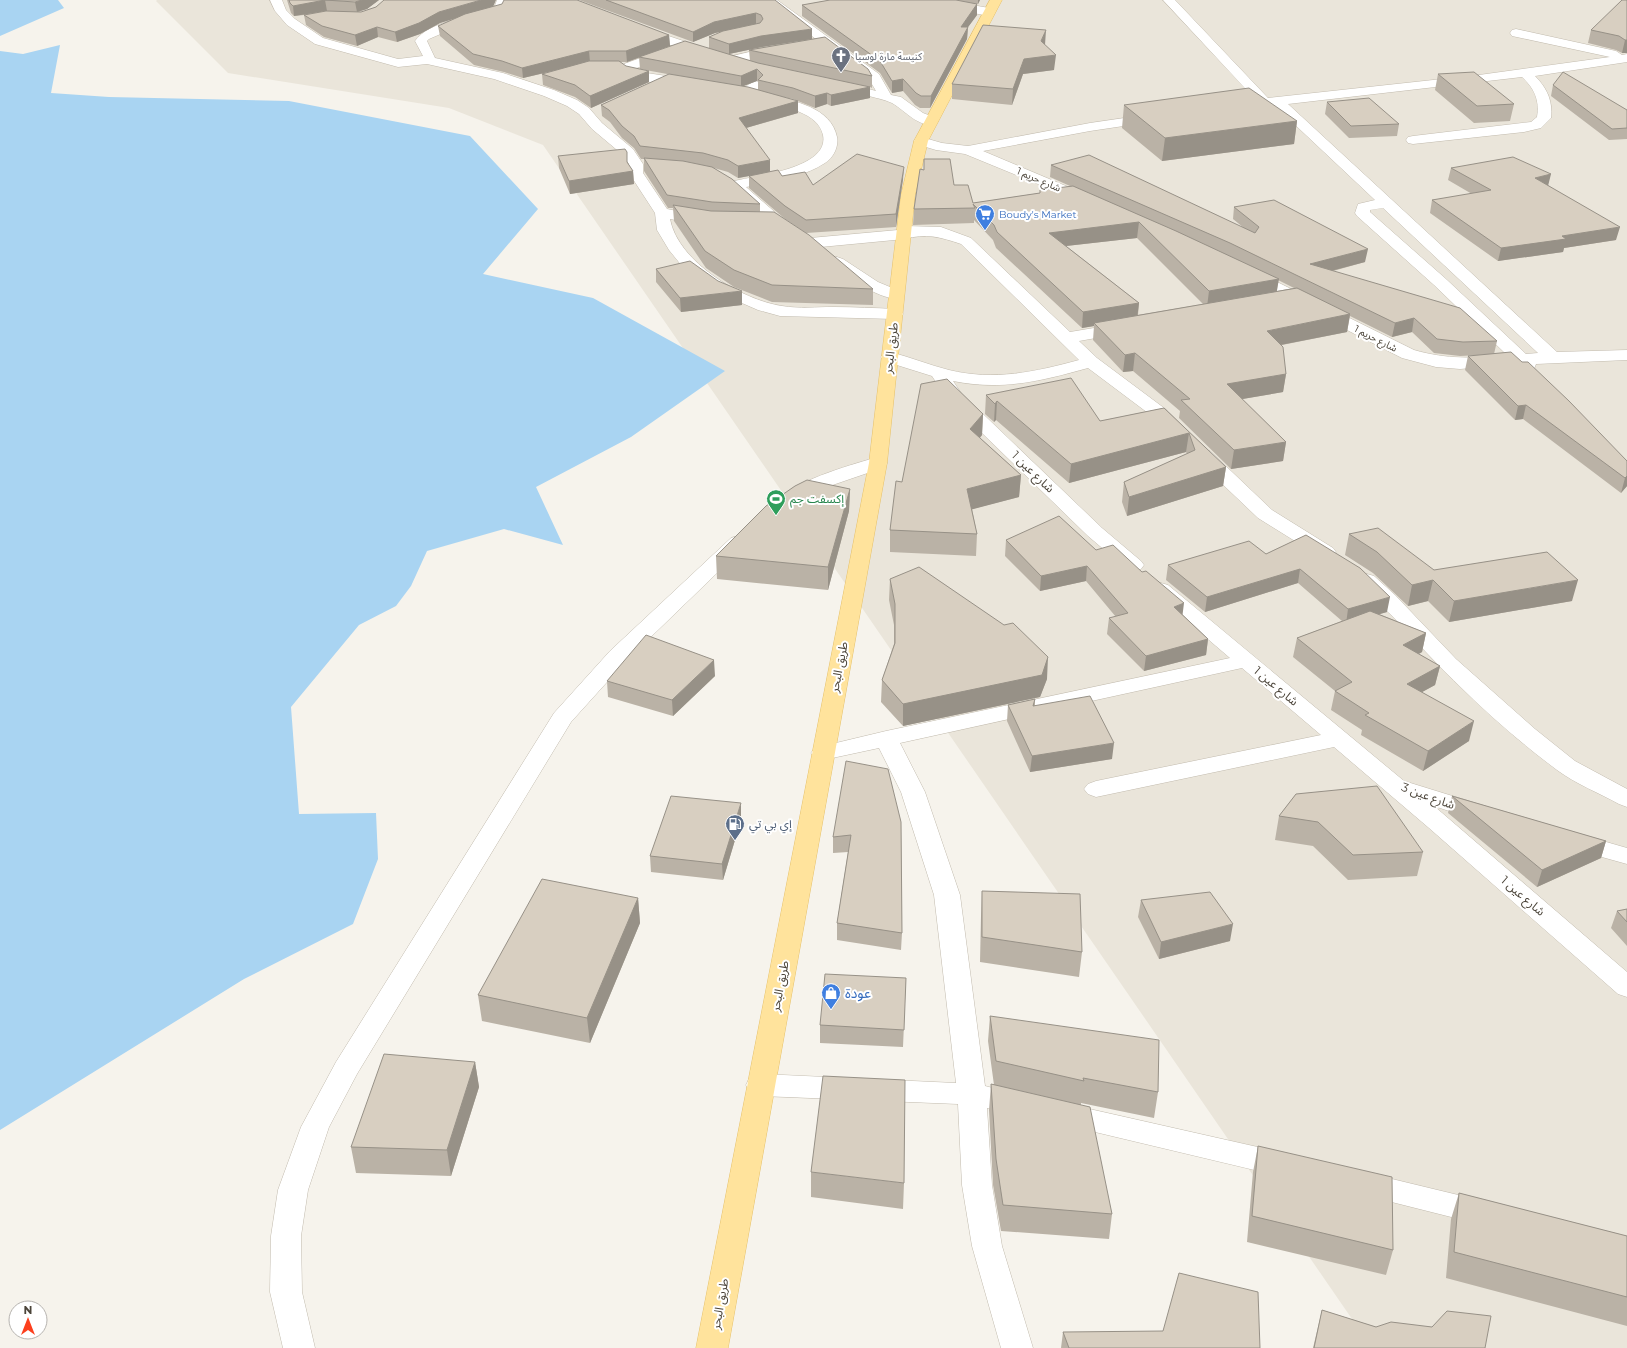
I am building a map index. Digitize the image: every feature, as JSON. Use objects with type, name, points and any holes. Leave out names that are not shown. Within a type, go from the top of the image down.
[{"type":"main road","name":"طريق البحر","points":[[712,1348],[760,1085],[796,902],[878,463],[908,195],[922,141],[931,121],[993,6]]},
{"type":"street","points":[[276,0],[281,11],[291,22],[319,41],[360,54],[402,64],[427,60],[524,84],[572,103],[623,147],[636,164],[636,174],[662,213],[663,227],[677,252],[705,276],[745,299],[765,307],[782,311],[896,304]]},
{"type":"street","points":[[427,60],[430,57],[421,41],[425,36],[462,20],[499,10],[503,0]]},
{"type":"street","points":[[770,0],[874,76],[886,97]]},
{"type":"street","points":[[926,0],[993,6]]},
{"type":"street","points":[[1169,0],[1270,101],[1384,202],[1553,358]]},
{"type":"street","points":[[291,22],[307,18]]},
{"type":"street","points":[[629,26],[728,61],[792,76]]},
{"type":"street","points":[[1516,33],[1627,57]]},
{"type":"street","points":[[613,67],[628,67],[706,41]]},
{"type":"street","points":[[808,45],[829,42]]},
{"type":"street","points":[[728,61],[790,47]]},
{"type":"street","points":[[1222,107],[1428,85],[1524,73],[1627,57]]},
{"type":"street","points":[[628,67],[626,70],[632,73],[743,92],[788,105],[816,116],[826,123],[829,129],[831,145],[826,155],[819,161],[806,167],[735,185]]},
{"type":"street","points":[[743,92],[770,79],[776,73]]},
{"type":"street","points":[[1413,140],[1524,128],[1536,125],[1544,118],[1545,99],[1538,86],[1524,73]]},
{"type":"street","points":[[524,84],[544,78]]},
{"type":"street","points":[[650,88],[668,80]]},
{"type":"street","points":[[831,84],[896,100],[918,116],[931,121]]},
{"type":"street","points":[[588,116],[601,110]]},
{"type":"street","points":[[922,141],[941,147],[968,150],[1090,127],[1166,116]]},
{"type":"street","name":"شارع حريم 1","points":[[968,150],[1101,206]]},
{"type":"street","points":[[636,164],[651,166]]},
{"type":"street","points":[[722,176],[735,185],[779,223],[872,285],[896,304]]},
{"type":"street","points":[[1384,202],[1363,207],[1361,210],[1362,213],[1440,282],[1538,375]]},
{"type":"street","points":[[662,213],[718,222]]},
{"type":"street","points":[[759,223],[779,223]]},
{"type":"street","points":[[800,236],[941,232],[966,241],[1091,362],[1162,415],[1266,514],[1348,567],[1388,598],[1448,664],[1527,734],[1567,766],[1627,799]]},
{"type":"street","name":"شارع حريم 1","points":[[1235,267],[1408,354],[1436,362],[1460,364],[1521,358],[1627,355]]},
{"type":"street","points":[[1275,302],[1298,298]]},
{"type":"street","points":[[1066,338],[1136,326]]},
{"type":"street","points":[[890,357],[939,373],[986,380],[1012,380],[1091,362]]},
{"type":"street","name":"شارع عين 1","points":[[939,373],[954,396],[1095,532],[1391,783],[1627,987]]},
{"type":"street","points":[[777,508],[810,486],[878,463]]},
{"type":"street","points":[[299,1348],[286,1292],[286,1236],[292,1198],[315,1127],[346,1068],[562,718],[618,656],[753,528]]},
{"type":"street","points":[[823,753],[886,738],[1246,661]]},
{"type":"street","points":[[886,738],[913,792],[947,895],[972,1094],[977,1185],[987,1246],[1017,1348]]},
{"type":"street","points":[[1096,789],[1338,739]]},
{"type":"street","name":"شارع عين 3","points":[[1391,783],[1463,809],[1500,820]]},
{"type":"street","points":[[1552,835],[1627,856]]},
{"type":"street","points":[[760,1085],[972,1094],[1323,1174],[1504,1219]]},
{"type":"shaded area","points":[[1627,0],[1627,1348],[1372,1348],[543,145],[449,108],[228,73],[156,1]]},
{"type":"water","points":[[0,0],[58,0],[64,8],[0,36]]},
{"type":"water","points":[[60,45],[51,93],[109,97],[289,101],[470,136],[538,209],[483,274],[593,298],[725,371],[631,437],[536,487],[563,545],[504,529],[427,551],[411,586],[396,606],[359,625],[291,707],[299,814],[376,813],[378,859],[353,924],[244,979],[0,1130],[0,51],[23,54]]},
{"type":"building","points":[[289,0],[325,0],[293,6]]},
{"type":"building","points":[[325,0],[362,0],[355,2]]},
{"type":"building","points":[[384,0],[481,0],[439,12],[419,23],[395,32],[377,27],[355,35],[322,26],[304,15],[326,11],[361,12],[376,7]]},
{"type":"building","points":[[504,0],[577,0],[669,35],[626,51],[589,51],[522,68],[502,61],[473,54],[438,26],[465,14],[502,4]]},
{"type":"building","points":[[606,0],[775,0],[812,29],[761,36],[729,44],[709,37],[723,31],[760,23],[763,19],[761,15],[756,13],[714,22],[693,32]]},
{"type":"building","points":[[830,0],[956,0],[977,4],[961,27],[968,27],[931,96],[921,96],[916,93],[903,79],[892,81],[880,61],[802,5]]},
{"type":"building","points":[[1622,0],[1627,0],[1627,40],[1619,36],[1591,30]]},
{"type":"building","points":[[983,25],[1046,30],[1041,41],[1056,55],[1024,59],[1013,89],[952,84]]},
{"type":"building","points":[[825,37],[868,69],[872,76],[749,50]]},
{"type":"building","points":[[685,41],[758,63],[870,87],[831,95],[827,93],[815,96],[793,88],[758,80],[763,75],[757,69],[741,76],[639,57]]},
{"type":"building","points":[[589,61],[619,61],[626,66],[649,71],[590,96],[575,85],[542,74]]},
{"type":"building","points":[[1474,72],[1514,104],[1477,106],[1438,74]]},
{"type":"building","points":[[1563,72],[1627,110],[1627,128],[1612,129],[1553,85]]},
{"type":"building","points":[[669,74],[748,87],[798,101],[739,118],[770,160],[738,166],[728,160],[703,153],[640,146],[634,136],[622,126],[609,110],[601,105]]},
{"type":"building","points":[[1249,88],[1297,121],[1165,138],[1124,105]]},
{"type":"building","points":[[1369,98],[1399,124],[1351,126],[1327,102]]},
{"type":"building","points":[[625,149],[627,152],[627,162],[633,171],[569,181],[558,156]]},
{"type":"building","points":[[857,154],[904,167],[896,214],[806,220],[785,206],[749,176],[778,170],[782,176],[805,172],[813,185]]},
{"type":"building","points":[[1089,155],[1255,233],[1259,227],[1234,207],[1274,200],[1368,249],[1310,264],[1460,308],[1497,341],[1463,342],[1437,339],[1414,318],[1395,323],[1230,243],[1051,165]]},
{"type":"building","points":[[1513,157],[1551,174],[1535,178],[1620,227],[1562,236],[1566,239],[1501,248],[1432,200],[1491,190],[1451,168]]},
{"type":"building","points":[[644,158],[683,161],[712,167],[732,179],[760,204],[712,202],[667,195]]},
{"type":"building","points":[[924,159],[950,159],[954,185],[968,185],[973,203],[1040,193],[1040,190],[1073,186],[1176,231],[1279,279],[1209,291],[1139,222],[1049,233],[1139,303],[1083,312],[997,232],[994,225],[973,204],[975,208],[914,209],[920,169],[924,170]]},
{"type":"building","points":[[673,205],[711,211],[774,212],[809,235],[873,289],[772,285],[734,270],[705,251]]},
{"type":"building","points":[[690,261],[718,281],[742,291],[680,298],[656,269]]},
{"type":"building","points":[[1297,288],[1350,314],[1267,331],[1283,347],[1286,374],[1227,384],[1286,442],[1234,450],[1181,400],[1190,399],[1135,353],[1125,355],[1094,323]]},
{"type":"building","points":[[1511,352],[1522,362],[1528,362],[1569,401],[1627,461],[1627,476],[1625,478],[1526,405],[1518,406],[1468,356]]},
{"type":"building","points":[[1071,378],[1100,421],[1164,408],[1226,467],[1129,497],[1124,482],[1195,450],[1189,433],[1071,464],[997,401],[995,404],[986,395]]},
{"type":"building","points":[[947,379],[983,414],[970,429],[1021,475],[967,489],[977,534],[890,530],[896,481],[902,482],[921,384]]},
{"type":"building","points":[[807,480],[850,489],[828,567],[716,556],[766,506],[795,486]]},
{"type":"building","points":[[1059,516],[1096,550],[1113,545],[1142,572],[1146,571],[1184,603],[1174,607],[1208,639],[1146,656],[1109,618],[1128,613],[1087,566],[1041,576],[1006,540]]},
{"type":"building","points":[[1378,528],[1434,570],[1547,552],[1578,580],[1454,601],[1433,580],[1412,585],[1377,552],[1349,534]]},
{"type":"building","points":[[1306,535],[1360,568],[1390,597],[1348,609],[1300,569],[1207,597],[1168,565],[1249,541],[1266,554]]},
{"type":"building","points":[[919,567],[1004,625],[1013,623],[1048,657],[1042,675],[903,704],[882,680],[895,643],[895,604],[890,579]]},
{"type":"building","points":[[1370,611],[1426,633],[1403,645],[1440,666],[1407,684],[1474,721],[1428,751],[1365,715],[1369,713],[1335,691],[1352,682],[1297,638]]},
{"type":"building","points":[[646,635],[714,660],[672,700],[607,681]]},
{"type":"building","points":[[1090,696],[1114,743],[1032,756],[1008,705],[1035,699],[1033,706]]},
{"type":"building","points":[[846,761],[888,769],[901,822],[902,933],[837,923],[851,835],[833,837]]},
{"type":"building","points":[[1377,786],[1423,852],[1353,855],[1318,822],[1279,816],[1296,794]]},
{"type":"building","points":[[671,796],[741,803],[722,864],[650,856]]},
{"type":"building","points":[[1452,796],[1606,841],[1542,870]]},
{"type":"building","points":[[542,879],[638,898],[587,1018],[478,995]]},
{"type":"building","points":[[982,891],[1080,894],[1082,952],[982,937]]},
{"type":"building","points":[[1210,892],[1233,924],[1161,942],[1141,900]]},
{"type":"building","points":[[1627,909],[1627,922],[1617,911]]},
{"type":"building","points":[[825,974],[906,978],[904,1030],[820,1025]]},
{"type":"building","points":[[990,1016],[1159,1040],[1158,1092],[1083,1078],[1084,1081],[996,1061]]},
{"type":"building","points":[[384,1054],[475,1062],[447,1150],[351,1147]]},
{"type":"building","points":[[823,1076],[905,1080],[904,1183],[811,1172]]},
{"type":"building","points":[[991,1084],[1090,1107],[1112,1214],[1003,1205],[996,1159]]},
{"type":"building","points":[[1258,1146],[1392,1177],[1393,1250],[1252,1216]]},
{"type":"building","points":[[1459,1193],[1627,1236],[1627,1297],[1454,1252]]},
{"type":"building","points":[[1179,1273],[1258,1292],[1260,1348],[1069,1348],[1063,1332],[1163,1331]]},
{"type":"building","points":[[1322,1310],[1376,1327],[1391,1322],[1432,1327],[1447,1311],[1491,1316],[1485,1348],[1314,1348]]},
{"type":"place","name":"كنيسة مارة لوسيا","points":[[841,73]]},
{"type":"place","name":"Boudy's Market","points":[[985,231]]},
{"type":"place","name":"إكسفت جم","points":[[776,516]]},
{"type":"place","name":"إي بي تي","points":[[735,841]]},
{"type":"place","name":"عودة","points":[[831,1010]]}]
